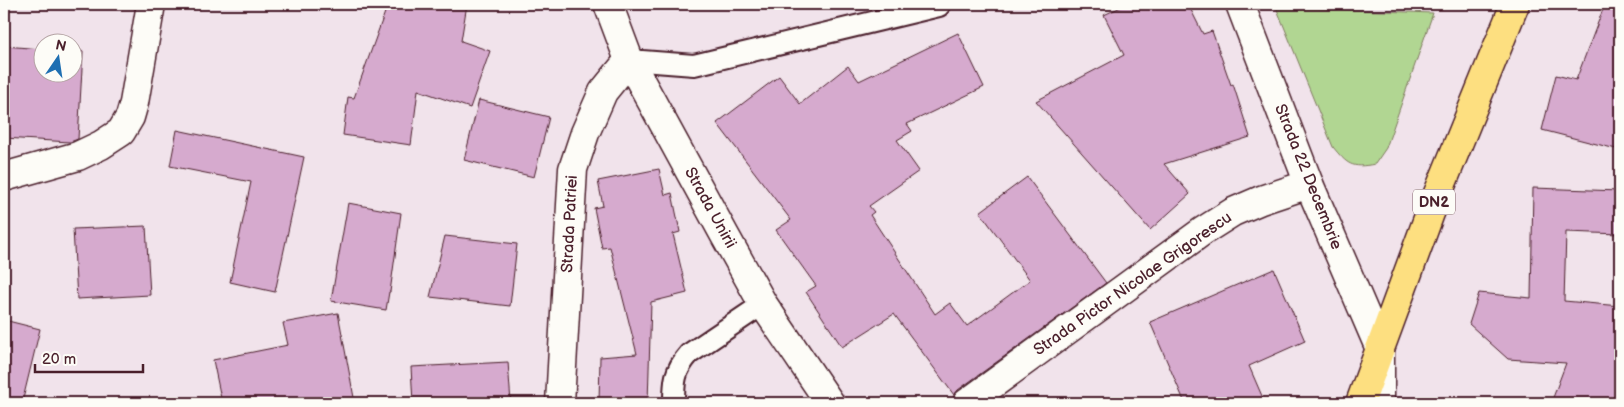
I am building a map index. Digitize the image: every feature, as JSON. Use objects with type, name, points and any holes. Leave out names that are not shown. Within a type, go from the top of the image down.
[{"type":"main road","name":"DN2","points":[[1360,403],[1430,213],[1515,4]]},
{"type":"street","points":[[4,177],[78,156],[101,145],[121,132],[130,117],[134,103],[151,4]]},
{"type":"street","name":"Strada Unirii","points":[[608,4],[629,60],[763,304],[830,403]]},
{"type":"street","name":"Strada 22 Decembrie","points":[[1240,4],[1309,184],[1380,349]]},
{"type":"street","name":"Strada Patriei","points":[[560,403],[573,169],[585,133],[603,92],[629,60]]},
{"type":"street","name":"Strada Pictor Nicolae Grigorescu","points":[[967,403],[1202,231],[1233,212],[1309,184]]},
{"type":"street","points":[[1380,349],[1380,403]]},
{"type":"lane","points":[[629,60],[694,65],[939,6]]},
{"type":"lane","points":[[674,403],[674,382],[680,365],[689,354],[763,304]]},
{"type":"green space","points":[[1276,7],[1433,13],[1386,148],[1375,164],[1360,166],[1350,164],[1333,147]]},
{"type":"building","points":[[388,4],[467,4],[461,41],[490,51],[470,108],[418,90],[411,145],[343,135],[348,97],[354,98]]},
{"type":"building","points":[[1127,4],[1188,4],[1203,34],[1212,31],[1231,85],[1233,84],[1250,137],[1164,164],[1190,194],[1150,230],[1036,101],[1124,55],[1104,15]]},
{"type":"building","points":[[1605,4],[1620,4],[1620,150],[1542,130],[1556,75],[1576,80]]},
{"type":"building","points":[[958,33],[984,87],[907,124],[912,131],[897,140],[919,171],[869,206],[874,212],[870,215],[935,314],[950,303],[967,326],[1030,280],[980,212],[1027,177],[1106,283],[958,390],[954,395],[894,314],[842,347],[806,292],[816,286],[776,230],[791,220],[717,123],[779,76],[800,104],[848,66],[859,81]]},
{"type":"building","points":[[4,46],[32,48],[32,82],[81,82],[78,139],[70,142],[4,138]]},
{"type":"building","points":[[479,100],[549,117],[534,177],[464,160]]},
{"type":"building","points":[[177,130],[304,157],[275,292],[230,282],[251,182],[170,166]]},
{"type":"building","points":[[659,169],[665,195],[672,193],[680,232],[673,234],[687,293],[651,302],[648,403],[599,403],[600,357],[637,354],[610,247],[602,248],[594,208],[603,206],[598,181]]},
{"type":"building","points":[[1533,188],[1620,191],[1620,234],[1566,232],[1564,301],[1620,306],[1620,403],[1551,403],[1566,363],[1508,359],[1469,324],[1479,293],[1531,298]]},
{"type":"building","points":[[348,203],[401,213],[386,310],[331,301]]},
{"type":"building","points":[[146,226],[150,295],[77,299],[73,229]]},
{"type":"building","points":[[445,236],[517,244],[510,306],[430,297]]},
{"type":"building","points":[[1274,269],[1305,341],[1249,366],[1265,403],[1185,403],[1150,322]]},
{"type":"building","points":[[338,313],[355,403],[222,403],[213,360],[288,345],[283,323]]},
{"type":"building","points":[[4,320],[40,329],[22,403],[4,403]]},
{"type":"building","points":[[508,362],[511,403],[413,403],[411,367]]}]
